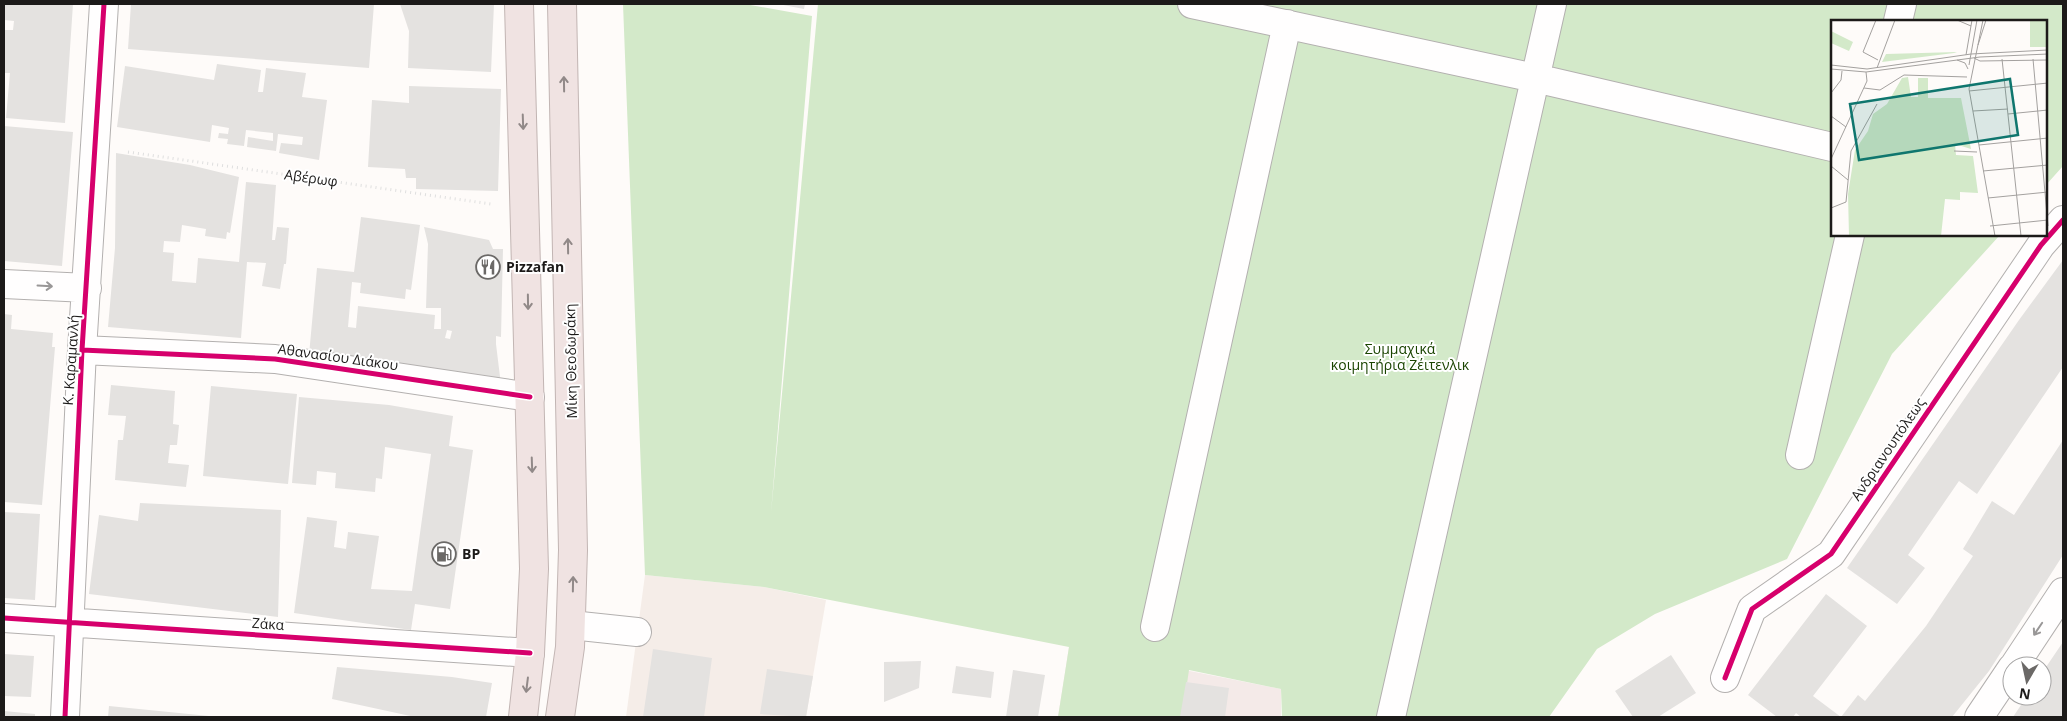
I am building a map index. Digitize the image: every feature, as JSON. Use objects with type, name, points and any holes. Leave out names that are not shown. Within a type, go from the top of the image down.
[{"type":"highway","points":[[520,4],[534,560],[530,653],[523,717]]},
{"type":"highway","name":"Μίκη Θεοδωράκη","points":[[560,717],[571,625],[573,457],[562,4]]},
{"type":"street","name":"Κ. Καραμανλή","points":[[65,717],[82,350],[104,4]]},
{"type":"street","points":[[1192,4],[1535,78],[1831,147]]},
{"type":"street","points":[[1391,717],[1552,4]]},
{"type":"street","points":[[1898,20],[1902,4]]},
{"type":"street","points":[[1155,627],[1287,24]]},
{"type":"street","name":"Ανδριανουπόλεως","points":[[1725,678],[1752,609],[1831,554],[2041,246],[2063,220]]},
{"type":"street","points":[[1800,455],[1850,236]]},
{"type":"street","points":[[4,284],[87,288]]},
{"type":"street","name":"Αθανασίου Διάκου","points":[[82,350],[275,359],[530,397]]},
{"type":"street","points":[[2020,656],[2063,592]]},
{"type":"street","name":"Ζάκα","points":[[4,618],[530,653]]},
{"type":"street","points":[[571,625],[637,632]]},
{"type":"street","points":[[1979,717],[2002,683]]},
{"type":"shaded area","points":[[645,575],[764,587],[826,600],[806,717],[626,717]]},
{"type":"shaded area","points":[[1069,647],[1281,689],[1281,717],[1058,717]]},
{"type":"green space","name":"Συμμαχικά κοιμητήρια Ζέιτενλικ","points":[[623,4],[745,4],[812,16],[771,513],[818,4],[2063,4],[2063,166],[2047,184],[2047,20],[1831,20],[1831,236],[1999,236],[1892,354],[1787,559],[1655,614],[1597,649],[1549,717],[1282,717],[1281,689],[1189,670],[1182,717],[1058,717],[1069,647],[764,587],[645,575]]},
{"type":"building","points":[[4,4],[73,4],[65,123],[6,118],[10,73],[4,73],[4,30],[13,30],[14,21],[4,20]]},
{"type":"building","points":[[131,4],[374,4],[369,68],[128,49]]},
{"type":"building","points":[[400,4],[494,4],[491,72],[408,68],[409,31]]},
{"type":"building","points":[[778,4],[805,4],[804,9]]},
{"type":"building","points":[[217,64],[261,70],[258,92],[263,92],[266,68],[306,73],[302,97],[327,100],[319,160],[279,153],[281,143],[302,145],[303,137],[278,134],[276,151],[247,147],[248,137],[273,141],[273,133],[246,130],[244,146],[227,144],[228,139],[218,138],[219,133],[228,134],[229,128],[212,125],[210,142],[117,127],[125,66],[214,80]]},
{"type":"building","points":[[409,86],[501,89],[498,191],[416,189],[416,178],[406,178],[405,169],[368,167],[372,100],[409,103]]},
{"type":"building","points":[[4,126],[73,132],[62,266],[4,261]]},
{"type":"building","points":[[116,153],[190,165],[239,177],[230,233],[227,232],[226,239],[205,236],[206,229],[182,225],[180,242],[164,241],[163,252],[174,253],[172,281],[196,283],[198,258],[239,262],[246,182],[276,185],[272,240],[275,240],[277,227],[289,228],[286,264],[284,264],[280,289],[262,286],[266,263],[247,262],[241,338],[108,327],[115,248]]},
{"type":"building","points":[[361,217],[420,225],[411,290],[406,289],[405,299],[360,293],[361,283],[352,282],[348,327],[356,328],[358,306],[435,315],[434,329],[441,329],[441,308],[426,308],[428,244],[424,227],[489,240],[493,249],[503,249],[501,337],[496,336],[501,385],[309,355],[317,268],[354,272]],"holes":[[[447,330],[452,331],[450,339],[445,338]]]},
{"type":"building","points":[[2063,260],[2063,367],[1977,494],[1959,481],[1908,555],[1925,568],[1897,604],[1847,568],[2019,320]]},
{"type":"building","points":[[4,314],[12,315],[11,329],[53,333],[52,347],[55,347],[42,505],[4,502]]},
{"type":"building","points":[[111,385],[175,391],[173,424],[179,425],[177,445],[170,445],[168,463],[189,465],[186,487],[115,480],[118,440],[123,440],[126,416],[108,415]]},
{"type":"building","points":[[211,386],[297,394],[288,484],[203,476]]},
{"type":"building","points":[[299,397],[389,405],[453,416],[449,446],[473,450],[450,609],[415,604],[411,630],[294,613],[307,517],[337,521],[334,547],[346,549],[348,532],[379,536],[371,589],[412,591],[431,454],[385,447],[382,479],[376,478],[375,492],[335,488],[336,473],[317,471],[316,485],[292,483]]},
{"type":"building","points":[[2063,440],[2063,555],[1989,671],[1952,717],[1841,717],[1858,695],[1865,701],[1926,626],[1973,556],[1963,549],[1992,501],[2014,515]]},
{"type":"building","points":[[140,503],[281,510],[278,617],[89,594],[99,515],[138,521]]},
{"type":"building","points":[[4,512],[40,514],[35,600],[4,598]]},
{"type":"building","points":[[1826,594],[1867,626],[1813,696],[1841,717],[1801,717],[1796,713],[1793,717],[1777,717],[1748,695]]},
{"type":"building","points":[[2063,642],[2063,717],[2013,717],[2020,706],[2052,706],[2052,658]]},
{"type":"building","points":[[653,649],[712,658],[704,717],[643,717]]},
{"type":"building","points":[[4,654],[34,656],[31,697],[4,696]]},
{"type":"building","points":[[1671,655],[1696,693],[1658,717],[1633,717],[1615,691]]},
{"type":"building","points":[[921,661],[919,688],[884,702],[884,662]]},
{"type":"building","points":[[956,666],[994,672],[991,698],[952,693]]},
{"type":"building","points":[[337,667],[452,677],[492,683],[486,717],[415,717],[332,699]]},
{"type":"building","points":[[767,669],[813,676],[806,717],[760,714]]},
{"type":"building","points":[[1013,670],[1045,675],[1038,717],[1006,717]]},
{"type":"building","points":[[1186,682],[1229,688],[1225,717],[1180,717]]},
{"type":"building","points":[[109,706],[209,716],[209,717],[108,717]]},
{"type":"building","points":[[4,711],[35,714],[35,717],[4,717]]},
{"type":"cycle path","points":[[65,717],[82,350],[104,4]]},
{"type":"cycle path","points":[[1725,678],[1752,609],[1831,554],[2041,245],[2063,220]]},
{"type":"cycle path","points":[[82,350],[275,359],[530,397]]},
{"type":"cycle path","points":[[4,618],[530,653]]},
{"type":"place","name":"Pizzafan","points":[[488,267]]},
{"type":"place","name":"BP","points":[[444,554]]}]
